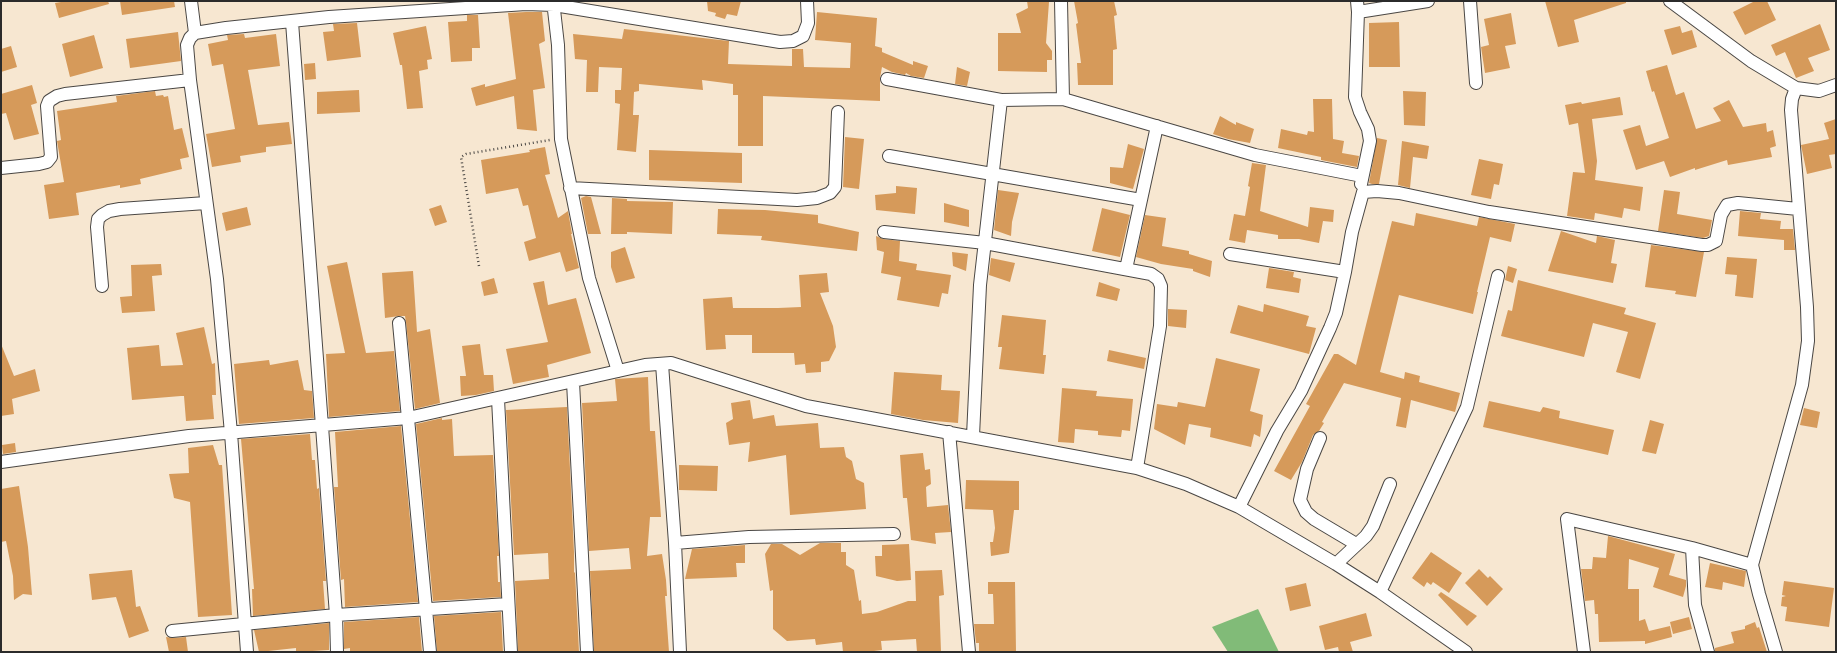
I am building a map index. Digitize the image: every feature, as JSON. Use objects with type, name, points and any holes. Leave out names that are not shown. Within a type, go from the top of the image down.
[{"type":"street","points":[[191,1],[195,34]]},
{"type":"street","points":[[247,652],[231,432],[217,278],[190,80],[188,45],[190,38],[195,34],[226,28],[441,5],[554,3],[780,42],[793,41],[803,36],[808,22],[807,1]]},
{"type":"street","points":[[1061,1],[1063,99]]},
{"type":"street","points":[[1239,507],[1277,431],[1301,391],[1320,352],[1336,313],[1352,232],[1363,192],[1362,176],[1370,141],[1368,129],[1355,97],[1358,6],[1428,1]]},
{"type":"street","points":[[1470,1],[1476,83]]},
{"type":"street","points":[[1670,1],[1751,61],[1796,88],[1819,91],[1836,85]]},
{"type":"street","points":[[554,3],[558,45],[561,139],[589,278],[618,371]]},
{"type":"street","points":[[292,22],[336,615],[337,652]]},
{"type":"street","points":[[887,79],[1002,100],[1063,99],[1255,155],[1362,176]]},
{"type":"street","points":[[1,168],[39,164],[47,162],[51,157],[47,106],[49,101],[57,96],[190,80]]},
{"type":"street","points":[[1776,652],[1752,565],[1802,385],[1808,341],[1807,307],[1790,110],[1796,88]]},
{"type":"street","points":[[973,436],[980,285],[1002,100]]},
{"type":"street","points":[[570,188],[797,200],[818,198],[830,193],[835,187],[838,112]]},
{"type":"street","points":[[1126,269],[1157,126]]},
{"type":"street","points":[[889,156],[1141,200]]},
{"type":"street","points":[[1363,192],[1377,190],[1399,193],[1489,212],[1702,245],[1708,245],[1716,241],[1718,237],[1721,215],[1727,205],[1738,203],[1798,209]]},
{"type":"street","points":[[102,286],[97,226],[98,219],[102,215],[108,211],[120,209],[206,203]]},
{"type":"street","points":[[884,232],[985,243],[1151,274],[1158,279],[1161,286],[1160,326],[1137,468]]},
{"type":"street","points":[[1230,254],[1345,272]]},
{"type":"street","points":[[1380,592],[1467,407],[1498,276]]},
{"type":"street","points":[[398,324],[430,652]]},
{"type":"street","points":[[1,462],[189,436],[408,418],[498,400],[646,365],[671,363],[806,406],[973,436],[1137,468],[1186,484],[1239,507],[1336,564],[1380,592],[1466,652]]},
{"type":"street","points":[[662,364],[675,543],[680,652]]},
{"type":"street","points":[[573,382],[587,652]]},
{"type":"street","points":[[498,400],[511,652]]},
{"type":"street","points":[[949,432],[969,652]]},
{"type":"street","points":[[1320,438],[1307,469],[1300,500],[1306,512],[1314,519],[1356,544]]},
{"type":"street","points":[[1336,564],[1366,536],[1373,526],[1390,484]]},
{"type":"street","points":[[1584,652],[1567,519],[1692,548],[1752,565]]},
{"type":"street","points":[[675,543],[749,537],[894,534]]},
{"type":"street","points":[[1692,548],[1695,605],[1708,652]]},
{"type":"street","points":[[172,631],[336,615],[426,608],[508,604]]},
{"type":"path","points":[[479,266],[461,157],[466,154],[561,139]]},
{"type":"green space","points":[[1258,609],[1279,652],[1228,652],[1212,627]]},
{"type":"building","points":[[67,1],[108,1],[109,4],[59,18],[55,3]]},
{"type":"building","points":[[120,1],[174,1],[175,7],[122,15]]},
{"type":"building","points":[[707,1],[741,1],[737,16],[727,14],[725,19],[715,16],[716,13],[708,11]]},
{"type":"building","points":[[1027,1],[1049,2],[1046,43],[1052,51],[1052,60],[1047,60],[1047,72],[998,71],[998,33],[1021,33],[1016,14],[1028,8]]},
{"type":"building","points":[[1074,1],[1114,1],[1117,15],[1114,16],[1117,49],[1113,50],[1113,85],[1078,85],[1077,63],[1081,63],[1076,24],[1078,23]]},
{"type":"building","points":[[1545,1],[1626,1],[1626,3],[1574,20],[1579,42],[1558,47]]},
{"type":"building","points":[[1755,1],[1767,1],[1776,20],[1745,35],[1733,12]]},
{"type":"building","points":[[542,12],[545,41],[539,44],[545,88],[533,90],[537,131],[517,129],[514,96],[476,106],[471,88],[485,84],[485,87],[516,79],[508,13]]},
{"type":"building","points":[[817,12],[877,18],[875,46],[882,48],[882,52],[913,65],[913,61],[928,66],[924,78],[911,76],[906,73],[905,75],[892,72],[882,67],[880,78],[880,101],[763,96],[763,146],[738,146],[738,95],[733,95],[733,84],[702,80],[703,90],[639,84],[639,91],[634,92],[633,115],[639,115],[636,152],[617,150],[620,104],[615,103],[615,90],[621,90],[622,68],[599,67],[598,92],[586,92],[587,60],[575,59],[573,34],[622,39],[624,29],[729,41],[728,64],[792,66],[792,49],[803,49],[804,67],[850,68],[851,43],[815,40]]},
{"type":"building","points":[[1511,13],[1516,44],[1505,46],[1510,68],[1485,73],[1481,47],[1489,45],[1484,19]]},
{"type":"building","points":[[467,15],[478,15],[480,48],[472,48],[472,61],[451,62],[448,22],[467,21]]},
{"type":"building","points":[[1399,22],[1400,67],[1369,67],[1369,23]]},
{"type":"building","points":[[357,23],[361,57],[327,61],[323,32],[334,31],[333,24]]},
{"type":"building","points":[[1820,24],[1830,50],[1808,58],[1814,71],[1796,78],[1785,52],[1776,56],[1771,45]]},
{"type":"building","points":[[426,26],[432,59],[427,60],[428,69],[419,71],[423,108],[407,109],[402,65],[400,65],[393,33]]},
{"type":"building","points":[[1680,26],[1682,33],[1692,30],[1697,47],[1672,55],[1664,30]]},
{"type":"building","points":[[178,32],[181,61],[130,68],[126,39]]},
{"type":"building","points":[[244,34],[245,38],[276,34],[280,66],[248,70],[258,125],[289,122],[292,144],[266,147],[266,152],[240,156],[241,162],[212,167],[206,134],[235,129],[223,64],[212,66],[208,44],[228,40],[227,35]]},
{"type":"building","points":[[94,35],[103,68],[70,77],[62,44]]},
{"type":"building","points":[[11,46],[17,67],[1,72],[1,49]]},
{"type":"building","points":[[315,63],[316,79],[305,80],[304,64]]},
{"type":"building","points":[[1667,65],[1676,95],[1684,92],[1696,129],[1721,121],[1713,108],[1729,100],[1743,127],[1766,123],[1767,132],[1773,130],[1776,146],[1770,148],[1772,157],[1728,165],[1727,160],[1695,170],[1695,168],[1670,177],[1664,161],[1636,170],[1623,130],[1640,125],[1646,146],[1669,138],[1646,71]]},
{"type":"building","points":[[957,67],[970,72],[967,86],[955,84]]},
{"type":"building","points":[[32,85],[37,103],[31,105],[39,134],[14,140],[6,113],[1,114],[1,94]]},
{"type":"building","points":[[359,90],[360,112],[317,114],[317,92]]},
{"type":"building","points":[[155,91],[156,96],[168,96],[174,130],[182,128],[189,157],[180,159],[182,169],[140,179],[141,184],[120,188],[120,185],[76,193],[79,215],[49,219],[44,185],[64,182],[57,141],[61,140],[57,111],[117,102],[116,96]]},
{"type":"building","points":[[1403,91],[1426,92],[1425,126],[1404,125]]},
{"type":"building","points":[[1620,97],[1623,115],[1592,119],[1597,161],[1595,180],[1643,187],[1640,211],[1624,208],[1622,218],[1595,213],[1594,220],[1567,216],[1573,172],[1585,173],[1578,123],[1569,125],[1565,105],[1581,102],[1582,104]]},
{"type":"building","points":[[1313,99],[1332,99],[1333,139],[1344,141],[1342,153],[1359,156],[1357,167],[1321,160],[1321,157],[1278,148],[1281,129],[1307,135],[1308,131],[1314,132]]},
{"type":"building","points":[[1220,116],[1236,125],[1236,122],[1254,129],[1250,143],[1228,139],[1213,134]]},
{"type":"building","points":[[1836,119],[1836,154],[1829,155],[1832,168],[1807,174],[1801,145],[1829,139],[1824,123]]},
{"type":"building","points":[[845,137],[864,139],[859,189],[843,187]]},
{"type":"building","points":[[1377,138],[1387,140],[1379,184],[1372,184],[1369,183]]},
{"type":"building","points":[[1402,141],[1429,146],[1427,159],[1413,157],[1410,188],[1398,185]]},
{"type":"building","points":[[1128,144],[1144,149],[1133,189],[1110,183],[1110,167],[1123,168]]},
{"type":"building","points":[[545,147],[550,174],[545,175],[558,218],[568,211],[571,234],[579,268],[566,272],[560,252],[529,261],[524,242],[536,238],[528,205],[523,206],[518,188],[486,194],[481,160],[530,152],[529,150]]},
{"type":"building","points":[[649,150],[742,153],[742,183],[649,180]]},
{"type":"building","points":[[1479,159],[1503,164],[1499,185],[1494,184],[1491,199],[1471,195]]},
{"type":"building","points":[[1252,163],[1266,165],[1260,211],[1308,227],[1310,207],[1334,210],[1333,222],[1323,221],[1319,243],[1299,239],[1278,239],[1278,235],[1247,230],[1245,243],[1229,240],[1234,214],[1245,216]]},
{"type":"building","points":[[896,186],[917,188],[915,214],[876,210],[875,195],[896,193]]},
{"type":"building","points":[[998,190],[1019,193],[1012,222],[1011,236],[994,230]]},
{"type":"building","points":[[1664,190],[1680,192],[1677,214],[1712,220],[1709,236],[1703,238],[1658,231]]},
{"type":"building","points":[[586,196],[591,197],[601,234],[588,234],[581,198]]},
{"type":"building","points":[[612,198],[627,199],[627,201],[673,202],[672,234],[627,232],[627,234],[611,234]]},
{"type":"building","points":[[944,203],[969,210],[969,227],[944,222]]},
{"type":"building","points":[[441,205],[447,222],[435,226],[429,209]]},
{"type":"building","points":[[247,207],[251,225],[226,231],[222,213]]},
{"type":"building","points":[[1102,208],[1130,215],[1120,257],[1092,251]]},
{"type":"building","points":[[718,209],[765,210],[818,215],[818,223],[859,232],[857,251],[761,240],[762,236],[717,234]]},
{"type":"building","points":[[1740,211],[1761,213],[1760,219],[1781,221],[1780,229],[1793,229],[1795,250],[1784,250],[1784,240],[1738,236]]},
{"type":"building","points":[[1416,213],[1477,226],[1479,217],[1515,224],[1511,242],[1490,237],[1473,314],[1399,295],[1380,372],[1404,379],[1405,372],[1420,376],[1419,382],[1460,393],[1455,412],[1411,400],[1406,428],[1396,426],[1401,398],[1344,383],[1322,422],[1324,423],[1319,431],[1313,435],[1302,462],[1291,480],[1274,471],[1310,406],[1306,404],[1334,354],[1338,354],[1356,365],[1392,221],[1414,226]]},
{"type":"building","points":[[1145,215],[1166,218],[1162,246],[1189,251],[1189,254],[1212,261],[1210,277],[1193,271],[1193,269],[1161,264],[1136,257]]},
{"type":"building","points":[[1561,231],[1596,243],[1597,236],[1615,240],[1611,263],[1617,264],[1613,283],[1548,271]]},
{"type":"building","points":[[876,236],[883,239],[900,241],[899,261],[917,264],[916,270],[951,275],[948,294],[942,293],[939,307],[897,300],[901,277],[881,273],[884,252],[877,250]]},
{"type":"building","points":[[1651,245],[1704,252],[1696,297],[1675,294],[1676,291],[1645,287]]},
{"type":"building","points":[[625,247],[635,278],[616,283],[611,267],[611,252]]},
{"type":"building","points":[[952,252],[968,254],[966,271],[953,266]]},
{"type":"building","points":[[1727,257],[1757,259],[1753,298],[1735,296],[1737,275],[1725,274]]},
{"type":"building","points":[[991,258],[1015,263],[1010,282],[989,275]]},
{"type":"building","points":[[347,262],[366,353],[394,351],[400,411],[329,417],[326,354],[345,353],[327,266]]},
{"type":"building","points":[[161,264],[162,275],[152,276],[155,311],[122,313],[120,297],[132,296],[131,265]]},
{"type":"building","points":[[1508,266],[1517,269],[1513,283],[1505,280]]},
{"type":"building","points":[[1269,268],[1294,272],[1293,277],[1301,279],[1299,293],[1266,288]]},
{"type":"building","points":[[413,271],[417,332],[430,329],[440,403],[415,409],[405,316],[385,318],[382,273]]},
{"type":"building","points":[[827,273],[829,292],[820,293],[833,326],[836,347],[829,361],[821,362],[821,372],[806,373],[805,364],[795,365],[794,353],[752,353],[752,335],[725,335],[726,349],[706,350],[703,299],[732,297],[733,308],[801,307],[799,275]]},
{"type":"building","points":[[494,278],[498,293],[484,296],[481,282]]},
{"type":"building","points":[[1518,280],[1626,308],[1624,314],[1656,323],[1640,379],[1616,372],[1628,332],[1593,323],[1584,357],[1501,336],[1508,310],[1512,311]]},
{"type":"building","points":[[544,281],[548,305],[576,298],[591,353],[547,365],[549,377],[513,384],[506,349],[548,342],[533,283]]},
{"type":"building","points":[[1099,282],[1120,289],[1117,301],[1096,296]]},
{"type":"building","points":[[1264,304],[1309,316],[1306,326],[1316,328],[1309,354],[1230,333],[1238,305],[1263,312]]},
{"type":"building","points":[[1168,309],[1187,310],[1186,328],[1168,326]]},
{"type":"building","points":[[1002,315],[1046,320],[1043,355],[1046,355],[1044,374],[999,369],[1002,347],[998,347]]},
{"type":"building","points":[[204,327],[212,364],[215,363],[216,395],[212,395],[214,419],[186,421],[184,396],[132,400],[127,348],[159,345],[161,366],[183,365],[176,333]]},
{"type":"building","points":[[1,344],[14,376],[35,369],[40,391],[12,399],[14,414],[1,416]]},
{"type":"building","points":[[480,344],[484,375],[493,375],[494,391],[476,395],[461,396],[460,376],[466,376],[462,346]]},
{"type":"building","points":[[1109,350],[1146,358],[1144,369],[1107,361]]},
{"type":"building","points":[[1216,358],[1260,369],[1250,411],[1263,415],[1260,437],[1254,434],[1251,447],[1210,437],[1211,428],[1189,424],[1185,445],[1154,429],[1157,404],[1177,407],[1178,402],[1205,407]]},
{"type":"building","points":[[269,360],[270,365],[298,360],[304,390],[312,391],[314,418],[239,424],[234,364]]},
{"type":"building","points":[[894,372],[942,375],[941,390],[960,391],[958,423],[923,420],[891,414]]},
{"type":"building","points":[[648,377],[650,431],[655,431],[661,517],[650,517],[647,556],[662,554],[666,580],[667,596],[665,596],[669,652],[594,652],[590,571],[631,569],[629,548],[589,551],[582,403],[617,401],[615,379]]},
{"type":"building","points":[[1062,388],[1097,391],[1096,396],[1133,399],[1130,431],[1122,430],[1121,437],[1098,435],[1098,431],[1075,429],[1074,443],[1058,442]]},
{"type":"building","points":[[750,400],[753,419],[774,415],[776,426],[818,423],[820,448],[844,447],[846,457],[852,461],[856,479],[864,483],[866,509],[790,515],[786,455],[748,462],[750,442],[729,445],[726,423],[733,419],[731,403]]},
{"type":"building","points":[[1489,401],[1540,412],[1543,407],[1560,411],[1559,418],[1614,430],[1608,455],[1483,427]]},
{"type":"building","points":[[567,407],[579,652],[518,652],[515,581],[549,579],[548,553],[514,555],[506,410]]},
{"type":"building","points":[[1804,408],[1820,412],[1817,428],[1800,425]]},
{"type":"building","points":[[442,418],[442,420],[452,419],[454,456],[493,455],[499,556],[497,556],[498,582],[500,582],[501,597],[433,601],[416,424]]},
{"type":"building","points":[[1650,420],[1664,424],[1656,454],[1642,451]]},
{"type":"building","points":[[401,426],[418,602],[345,607],[344,579],[341,580],[334,487],[338,487],[335,432]]},
{"type":"building","points":[[310,434],[312,460],[315,460],[317,489],[319,488],[326,581],[323,581],[325,609],[253,616],[252,589],[254,589],[241,439]]},
{"type":"building","points":[[15,443],[16,452],[3,454],[2,445]]},
{"type":"building","points":[[213,445],[219,465],[222,465],[232,615],[198,617],[190,502],[174,498],[169,474],[189,473],[188,448]]},
{"type":"building","points":[[923,453],[925,470],[930,469],[931,484],[926,487],[927,507],[948,505],[951,532],[935,533],[936,544],[911,540],[907,498],[903,498],[900,455]]},
{"type":"building","points":[[679,465],[718,466],[717,491],[679,490]]},
{"type":"building","points":[[966,480],[1019,481],[1019,510],[1014,510],[1009,553],[991,556],[990,542],[993,542],[995,528],[993,510],[965,509]]},
{"type":"building","points":[[19,486],[28,547],[32,595],[23,594],[14,600],[13,576],[6,541],[1,542],[1,489]]},
{"type":"building","points":[[1608,536],[1675,554],[1669,575],[1686,580],[1683,597],[1653,587],[1659,568],[1629,559],[1628,589],[1639,589],[1639,621],[1645,619],[1649,631],[1670,626],[1672,637],[1645,644],[1645,641],[1599,642],[1598,614],[1595,614],[1594,600],[1585,601],[1581,569],[1592,569],[1593,557],[1606,558]]},
{"type":"building","points":[[820,543],[841,543],[841,552],[846,552],[846,565],[854,570],[859,601],[861,600],[862,614],[877,612],[908,601],[916,601],[915,571],[942,570],[944,595],[939,596],[941,652],[917,652],[916,639],[881,641],[882,650],[843,652],[842,642],[816,645],[815,639],[787,641],[773,629],[773,590],[770,591],[765,554],[771,544],[782,544],[800,555]]},
{"type":"building","points":[[909,544],[911,580],[897,581],[876,576],[875,556],[882,556],[882,545]]},
{"type":"building","points":[[745,545],[745,563],[736,563],[737,577],[685,579],[692,549]]},
{"type":"building","points":[[1431,552],[1462,573],[1449,593],[1433,582],[1431,585],[1427,582],[1424,587],[1412,578]]},
{"type":"building","points":[[1710,563],[1746,571],[1744,587],[1723,582],[1722,590],[1705,587]]},
{"type":"building","points":[[1479,569],[1488,578],[1490,576],[1503,589],[1487,606],[1465,583]]},
{"type":"building","points":[[132,570],[136,607],[140,606],[149,631],[129,638],[116,597],[92,600],[89,574]]},
{"type":"building","points":[[1784,581],[1834,588],[1829,627],[1785,621],[1787,607],[1781,606],[1782,597],[1786,596],[1782,595]]},
{"type":"building","points":[[988,582],[1015,582],[1016,652],[979,652],[979,643],[976,643],[974,624],[994,624],[993,594],[988,594]]},
{"type":"building","points":[[1306,583],[1311,606],[1290,611],[1285,588]]},
{"type":"building","points":[[1441,592],[1477,616],[1467,626],[1438,595]]},
{"type":"building","points":[[501,612],[503,652],[437,652],[434,616]]},
{"type":"building","points":[[1366,613],[1372,636],[1350,642],[1353,652],[1339,652],[1338,647],[1325,650],[1319,626]]},
{"type":"building","points":[[419,617],[422,652],[350,652],[350,648],[344,649],[344,622]]},
{"type":"building","points":[[1689,617],[1692,629],[1673,634],[1670,622]]},
{"type":"building","points":[[1755,622],[1757,628],[1759,627],[1767,652],[1715,652],[1715,648],[1734,643],[1731,632],[1745,629],[1745,626]]},
{"type":"building","points":[[329,623],[329,650],[296,652],[296,648],[259,652],[254,630]]},
{"type":"building","points":[[166,637],[186,637],[188,652],[169,652]]}]
